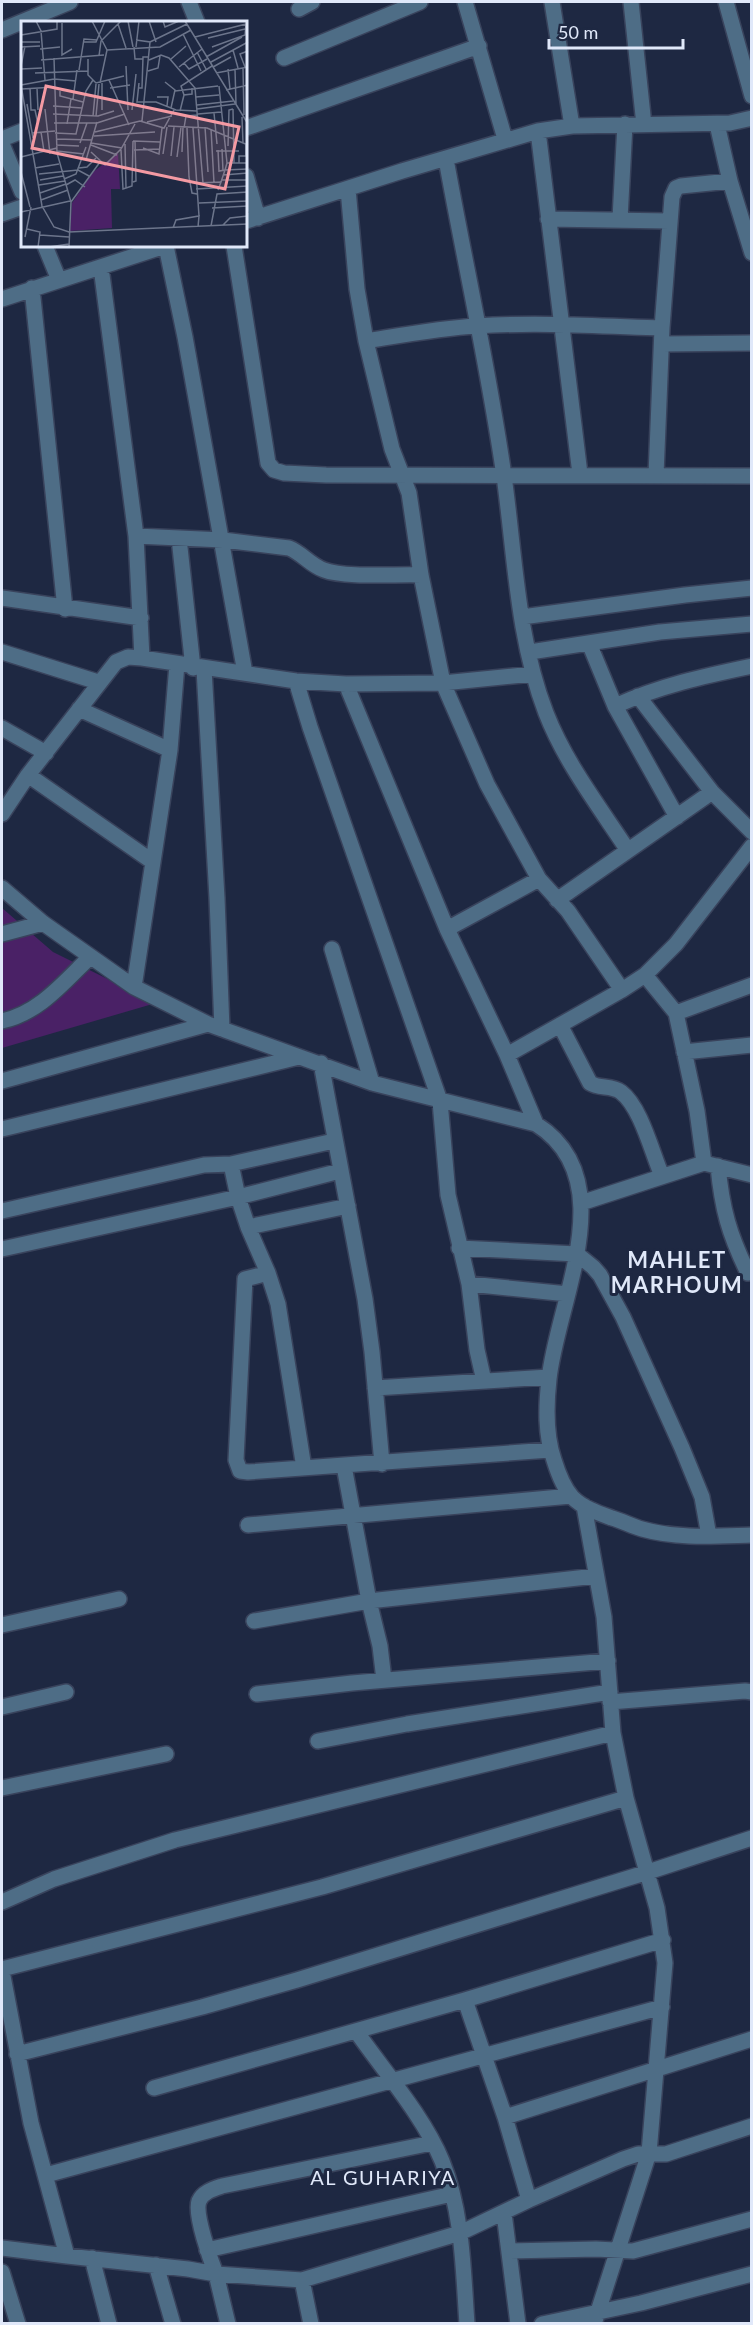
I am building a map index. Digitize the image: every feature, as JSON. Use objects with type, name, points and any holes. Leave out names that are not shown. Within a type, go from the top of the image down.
[{"type":"street","points":[[24,21],[70,2]]},
{"type":"street","points":[[189,2],[197,21]]},
{"type":"street","points":[[284,58],[420,2]]},
{"type":"street","points":[[465,2],[505,139]]},
{"type":"street","points":[[552,2],[572,126]]},
{"type":"street","points":[[631,2],[644,125]]},
{"type":"street","points":[[726,2],[752,96]]},
{"type":"street","points":[[2,30],[21,22]]},
{"type":"street","points":[[248,127],[479,46]]},
{"type":"street","points":[[248,191],[252,220],[505,139],[538,131],[572,126],[717,124],[752,118]]},
{"type":"street","points":[[620,219],[625,124]]},
{"type":"street","points":[[717,124],[730,181],[752,253]]},
{"type":"street","points":[[538,131],[580,474]]},
{"type":"street","points":[[2,139],[21,132]]},
{"type":"street","points":[[2,144],[21,190]]},
{"type":"street","points":[[446,159],[504,476],[522,616],[533,674],[545,710],[564,752],[627,849]]},
{"type":"street","points":[[656,475],[662,328],[672,197],[676,188],[730,181]]},
{"type":"street","points":[[348,189],[357,289],[366,341],[392,448],[409,493],[421,575],[443,683],[487,784],[539,879],[568,911],[621,990]]},
{"type":"street","points":[[2,214],[21,207]]},
{"type":"street","points":[[548,219],[669,221]]},
{"type":"street","points":[[46,248],[59,280]]},
{"type":"street","points":[[2,299],[159,248]]},
{"type":"street","points":[[165,248],[185,337],[245,673]]},
{"type":"street","points":[[234,248],[267,463],[274,470],[284,473],[403,477],[580,474],[752,476]]},
{"type":"street","points":[[101,267],[136,536],[142,658]]},
{"type":"street","points":[[32,288],[66,609]]},
{"type":"street","points":[[366,341],[439,329],[477,326],[561,325],[662,328]]},
{"type":"street","points":[[662,345],[752,343]]},
{"type":"street","points":[[136,536],[223,540],[289,548],[298,552],[316,567],[336,573],[421,575]]},
{"type":"street","points":[[179,538],[191,667],[218,898],[215,1027]]},
{"type":"street","points":[[522,616],[685,594],[752,588]]},
{"type":"street","points":[[2,598],[141,618]]},
{"type":"street","points":[[530,652],[660,632],[752,624]]},
{"type":"street","points":[[589,643],[615,706],[677,817]]},
{"type":"street","points":[[2,652],[98,682]]},
{"type":"street","points":[[2,813],[98,682],[116,662],[128,657],[296,681],[346,684],[443,683],[533,674]]},
{"type":"street","points":[[615,706],[684,681],[752,666]]},
{"type":"street","points":[[134,987],[170,750],[191,667]]},
{"type":"street","points":[[296,681],[440,1101],[448,1195],[468,1284],[477,1350],[484,1381]]},
{"type":"street","points":[[346,684],[447,929],[507,1055],[536,1124]]},
{"type":"street","points":[[638,696],[712,792],[752,832]]},
{"type":"street","points":[[79,709],[170,750]]},
{"type":"street","points":[[2,728],[46,753]]},
{"type":"street","points":[[28,775],[153,862]]},
{"type":"street","points":[[557,900],[627,849],[712,792]]},
{"type":"street","points":[[507,1055],[645,975],[676,944],[752,846]]},
{"type":"street","points":[[447,929],[539,879]]},
{"type":"street","points":[[2,888],[43,923],[134,987],[215,1027],[372,1083],[536,1124],[555,1138],[567,1154],[575,1175],[581,1203],[581,1228],[577,1254],[549,1377],[547,1433],[558,1474],[571,1496],[584,1506],[642,1529],[709,1536],[752,1535]]},
{"type":"street","points":[[2,934],[43,923]]},
{"type":"street","points":[[332,950],[372,1083]]},
{"type":"street","points":[[2,1021],[17,1018],[41,1004],[90,957]]},
{"type":"street","points":[[645,975],[676,1013],[697,1111],[727,1226],[748,1273],[752,1272]]},
{"type":"street","points":[[676,1013],[752,985]]},
{"type":"street","points":[[560,1025],[590,1083],[594,1086],[621,1091],[631,1104],[662,1176]]},
{"type":"street","points":[[2,1081],[215,1027]]},
{"type":"street","points":[[684,1052],[752,1045]]},
{"type":"street","points":[[2,1129],[299,1057]]},
{"type":"street","points":[[321,1063],[365,1299],[382,1464]]},
{"type":"street","points":[[2,1210],[204,1166],[231,1164],[334,1141]]},
{"type":"street","points":[[231,1164],[238,1197],[268,1273],[279,1313],[304,1468]]},
{"type":"street","points":[[581,1203],[662,1176],[711,1164],[752,1175]]},
{"type":"street","points":[[2,1249],[238,1197],[340,1171]]},
{"type":"street","points":[[248,1227],[348,1206]]},
{"type":"street","points":[[459,1248],[577,1254],[600,1275],[622,1317],[693,1474],[702,1497],[709,1536]]},
{"type":"street","points":[[268,1273],[245,1279],[237,1466],[244,1472],[382,1464],[550,1450]]},
{"type":"street","points":[[468,1284],[568,1294]]},
{"type":"street","points":[[375,1388],[549,1377]]},
{"type":"street","points":[[344,1466],[369,1601],[380,1646],[384,1680]]},
{"type":"street","points":[[249,1525],[571,1496]]},
{"type":"street","points":[[584,1506],[604,1617],[613,1734],[626,1798],[648,1872],[663,1940],[665,1963],[649,2153],[596,2318]]},
{"type":"street","points":[[254,1621],[369,1601],[596,1576]]},
{"type":"street","points":[[2,1625],[119,1599]]},
{"type":"street","points":[[257,1694],[608,1660]]},
{"type":"street","points":[[2,1707],[66,1692]]},
{"type":"street","points":[[318,1741],[406,1724],[610,1697],[752,1692]]},
{"type":"street","points":[[2,1902],[54,1879],[175,1840],[613,1734]]},
{"type":"street","points":[[2,1788],[166,1754]]},
{"type":"street","points":[[68,2256],[31,2123],[2,1970],[322,1887],[626,1798]]},
{"type":"street","points":[[17,2054],[212,2004],[648,1872],[752,1838]]},
{"type":"street","points":[[154,2088],[465,2000],[663,1940]]},
{"type":"street","points":[[465,2000],[505,2117],[529,2200]]},
{"type":"street","points":[[46,2175],[662,2007]]},
{"type":"street","points":[[356,2031],[442,2160],[460,2233],[467,2324]]},
{"type":"street","points":[[505,2117],[752,2039]]},
{"type":"street","points":[[2,2248],[216,2274],[302,2280],[460,2233],[623,2159],[649,2153],[666,2154],[752,2127]]},
{"type":"street","points":[[228,2324],[198,2210],[199,2202],[212,2189],[432,2143]]},
{"type":"street","points":[[207,2250],[452,2194]]},
{"type":"street","points":[[504,2212],[518,2324]]},
{"type":"street","points":[[510,2251],[596,2248],[633,2252],[752,2219]]},
{"type":"street","points":[[92,2258],[109,2324]]},
{"type":"street","points":[[156,2265],[173,2324]]},
{"type":"street","points":[[2,2272],[18,2324]]},
{"type":"street","points":[[542,2324],[596,2318],[752,2274]]},
{"type":"street","points":[[302,2280],[311,2324]]},
{"type":"shaded area","points":[[2,908],[53,952],[156,1003],[2,1048]]},
{"type":"district","name":"MAHLET MARHOUM","points":[[677,1272]]},
{"type":"district","name":"AL GUHARIYA","points":[[383,2178]]}]
